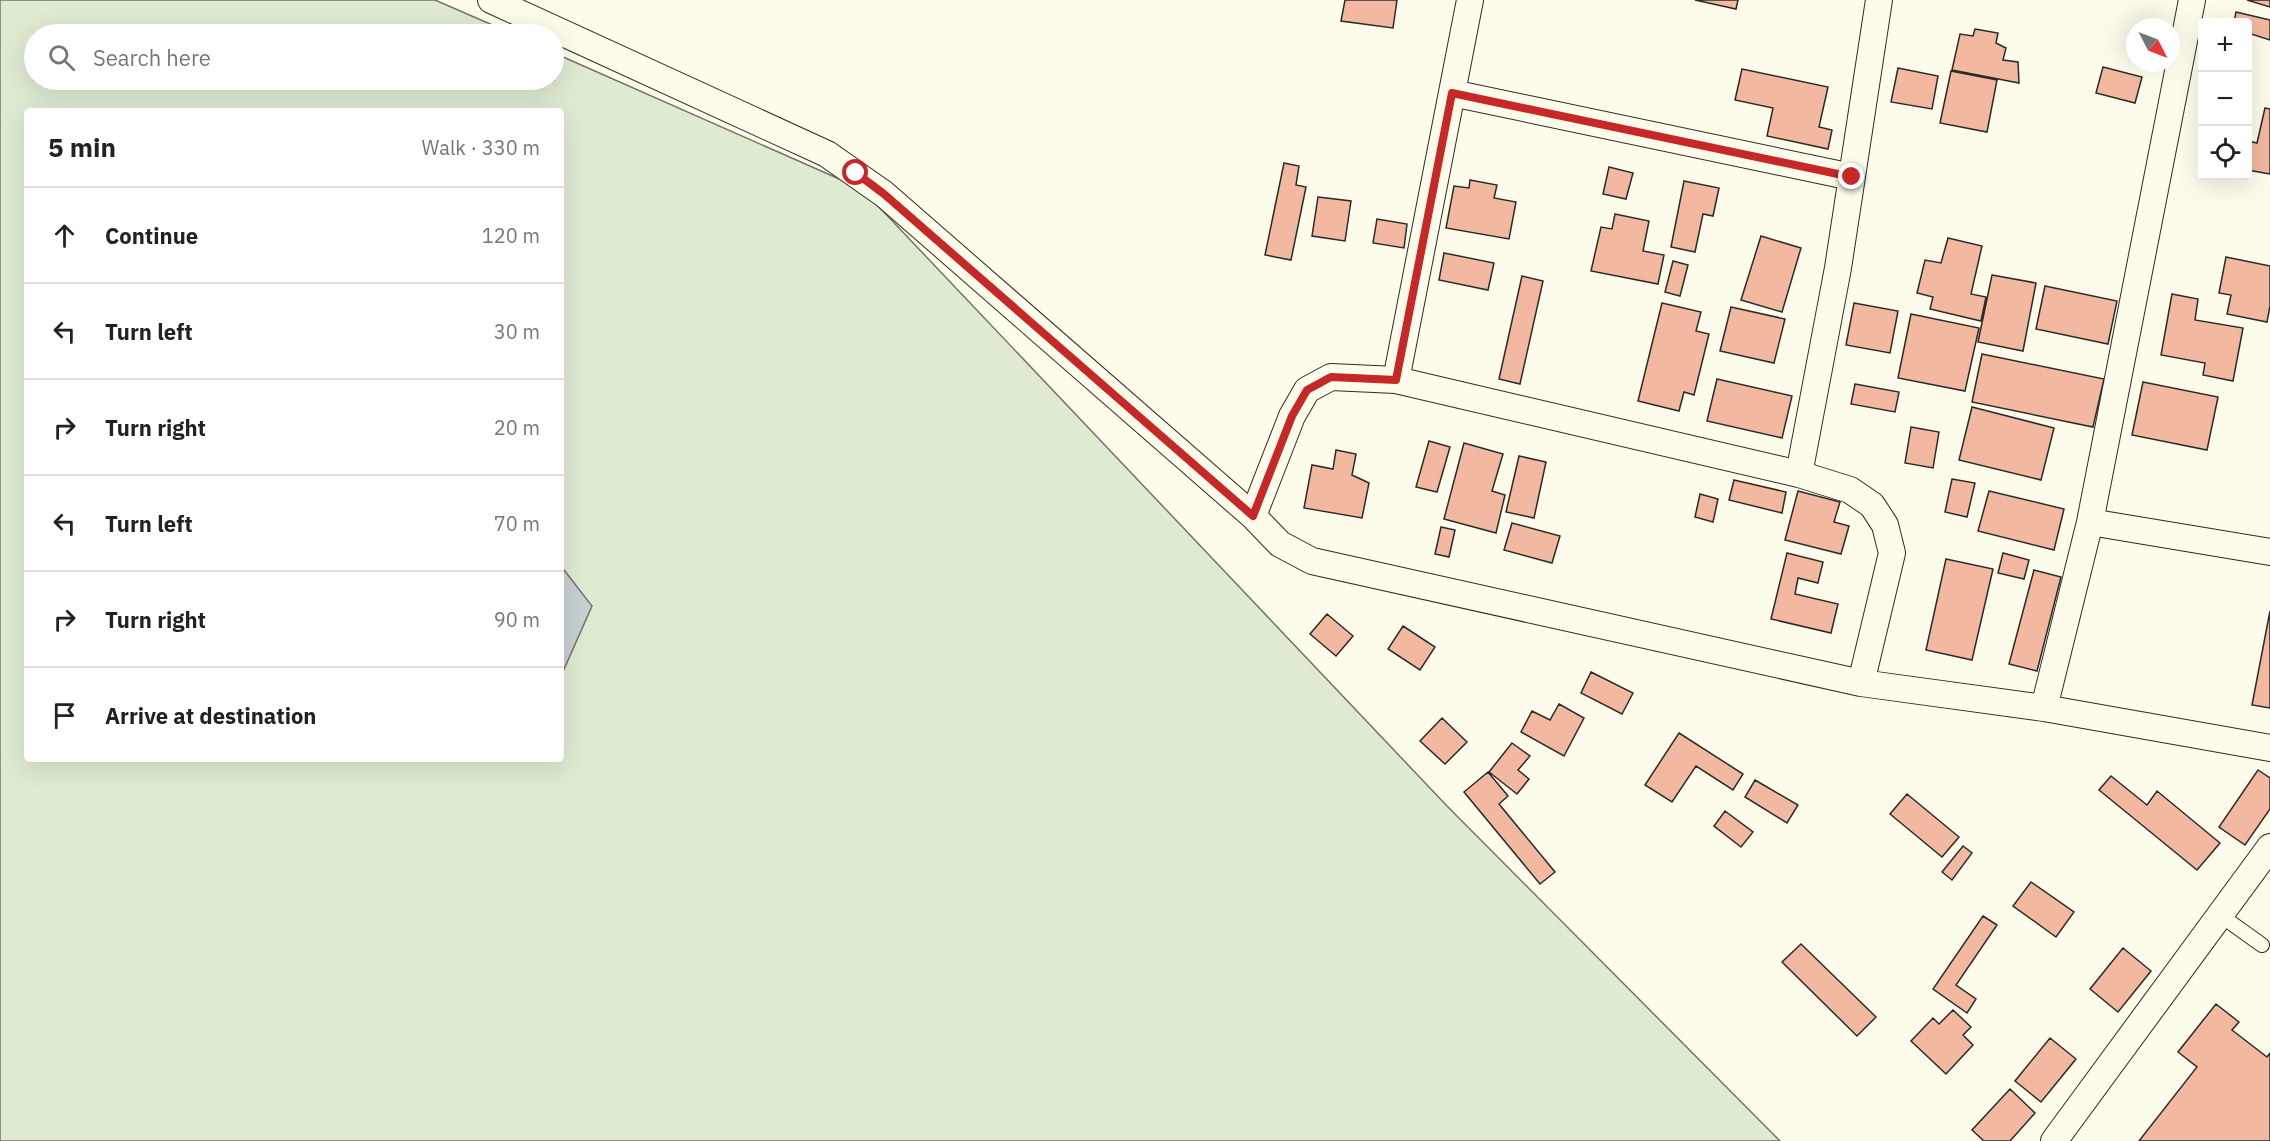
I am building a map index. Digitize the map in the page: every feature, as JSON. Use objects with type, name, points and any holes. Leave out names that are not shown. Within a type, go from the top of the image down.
[{"type":"street","points":[[491,0],[543,24]]},
{"type":"street","points":[[1396,380],[1470,0]]},
{"type":"street","points":[[1799,474],[1838,268],[1879,0]]},
{"type":"street","points":[[2044,708],[2090,522],[2192,0]]},
{"type":"street","points":[[564,33],[827,154],[856,173],[884,194],[1253,516],[1280,544],[1312,561],[1861,683],[2044,708],[2270,748]]},
{"type":"street","points":[[1452,93],[1852,177]]},
{"type":"street","points":[[1253,516],[1292,416],[1307,390],[1331,377],[1396,380],[1799,474],[1850,490],[1872,505],[1885,525],[1892,553],[1861,683]]},
{"type":"street","points":[[2090,522],[2270,552]]},
{"type":"street","points":[[2054,1141],[2270,847]]},
{"type":"lane","points":[[2220,915],[2262,945]]},
{"type":"green space","points":[[0,0],[435,0],[490,24],[24,24],[24,90],[564,90],[564,57],[862,189],[1447,806],[1780,1141],[0,1141]]},
{"type":"shaded area","points":[[564,570],[592,606],[564,669]]},
{"type":"building","points":[[1345,0],[1397,0],[1393,28],[1341,21]]},
{"type":"building","points":[[1695,0],[1738,0],[1736,9]]},
{"type":"building","points":[[2247,0],[2270,0],[2270,7]]},
{"type":"building","points":[[2236,12],[2270,20],[2270,40],[2252,34],[2252,18],[2235,18]]},
{"type":"building","points":[[1975,29],[1998,33],[1996,43],[2006,48],[2003,60],[2018,62],[2019,83],[1952,70],[1960,34],[1973,36]]},
{"type":"building","points":[[2103,67],[2142,77],[2135,103],[2096,93]]},
{"type":"building","points":[[1898,68],[1938,76],[1932,109],[1891,102]]},
{"type":"building","points":[[1742,69],[1828,87],[1819,127],[1832,130],[1828,149],[1767,136],[1773,108],[1735,100]]},
{"type":"building","points":[[1951,71],[1997,80],[1987,132],[1940,123]]},
{"type":"building","points":[[2265,108],[2270,109],[2270,174],[2252,171],[2252,142],[2257,143]]},
{"type":"building","points":[[1284,163],[1299,166],[1296,185],[1306,187],[1291,260],[1265,255]]},
{"type":"building","points":[[1609,167],[1633,173],[1626,199],[1603,194]]},
{"type":"building","points":[[1470,180],[1497,185],[1494,198],[1516,202],[1509,239],[1446,228],[1454,186],[1469,188]]},
{"type":"building","points":[[1684,181],[1719,188],[1713,216],[1703,214],[1695,252],[1671,247]]},
{"type":"building","points":[[1318,197],[1351,201],[1345,241],[1312,236]]},
{"type":"building","points":[[1615,214],[1649,221],[1643,251],[1664,255],[1658,284],[1591,271],[1601,227],[1612,229]]},
{"type":"building","points":[[1377,219],[1407,224],[1404,248],[1373,243]]},
{"type":"building","points":[[1761,236],[1801,248],[1782,312],[1741,300]]},
{"type":"building","points":[[1948,238],[1982,246],[1971,294],[1986,297],[1981,321],[1930,309],[1933,297],[1917,293],[1925,260],[1941,263]]},
{"type":"building","points":[[1444,253],[1494,263],[1488,290],[1439,280]]},
{"type":"building","points":[[2226,257],[2270,266],[2270,306],[2267,322],[2227,314],[2231,295],[2219,293]]},
{"type":"building","points":[[1673,261],[1688,265],[1680,296],[1665,292]]},
{"type":"building","points":[[1992,275],[2036,283],[2023,351],[1978,342]]},
{"type":"building","points":[[1522,276],[1543,281],[1520,384],[1499,379]]},
{"type":"building","points":[[2045,286],[2117,301],[2108,344],[2036,329]]},
{"type":"building","points":[[2172,294],[2198,299],[2195,320],[2243,328],[2233,381],[2203,375],[2205,363],[2161,355]]},
{"type":"building","points":[[1662,303],[1701,312],[1696,331],[1709,334],[1694,395],[1684,392],[1679,411],[1638,401]]},
{"type":"building","points":[[1854,303],[1898,311],[1890,353],[1846,345]]},
{"type":"building","points":[[1731,307],[1785,319],[1774,363],[1720,351]]},
{"type":"building","points":[[1911,314],[1979,328],[1965,391],[1898,378]]},
{"type":"building","points":[[1982,354],[2104,379],[2093,427],[1972,402]]},
{"type":"building","points":[[1717,379],[1792,396],[1782,438],[1707,421]]},
{"type":"building","points":[[2143,382],[2218,397],[2207,450],[2132,435]]},
{"type":"building","points":[[1855,384],[1899,392],[1895,412],[1851,404]]},
{"type":"building","points":[[1972,407],[2054,428],[2041,480],[1959,460]]},
{"type":"building","points":[[1911,427],[1939,432],[1933,468],[1905,463]]},
{"type":"building","points":[[1429,441],[1450,447],[1437,492],[1416,487]]},
{"type":"building","points":[[1464,443],[1503,454],[1492,491],[1505,495],[1496,533],[1444,519]]},
{"type":"building","points":[[1336,450],[1356,454],[1352,475],[1369,483],[1362,518],[1304,508],[1312,465],[1333,469]]},
{"type":"building","points":[[1519,456],[1546,462],[1534,518],[1506,512]]},
{"type":"building","points":[[1952,479],[1975,483],[1967,517],[1945,512]]},
{"type":"building","points":[[1734,480],[1786,492],[1782,513],[1729,500]]},
{"type":"building","points":[[1798,491],[1840,502],[1834,522],[1849,526],[1841,554],[1785,540]]},
{"type":"building","points":[[1989,491],[2064,509],[2054,550],[1978,531]]},
{"type":"building","points":[[1700,494],[1718,499],[1713,522],[1695,517]]},
{"type":"building","points":[[1512,523],[1560,536],[1552,563],[1504,550]]},
{"type":"building","points":[[1441,527],[1455,530],[1449,557],[1435,554]]},
{"type":"building","points":[[1787,553],[1823,562],[1818,583],[1798,578],[1795,594],[1838,604],[1831,633],[1771,619]]},
{"type":"building","points":[[2003,553],[2029,560],[2024,579],[1998,573]]},
{"type":"building","points":[[1946,559],[1993,569],[1972,660],[1926,650]]},
{"type":"building","points":[[2034,570],[2061,577],[2037,671],[2009,664]]},
{"type":"building","points":[[2270,611],[2270,708],[2252,705]]},
{"type":"building","points":[[1327,614],[1353,636],[1336,656],[1310,634]]},
{"type":"building","points":[[1403,626],[1435,647],[1420,670],[1388,649]]},
{"type":"building","points":[[1591,672],[1633,693],[1622,714],[1581,693]]},
{"type":"building","points":[[1559,704],[1584,718],[1564,756],[1521,732],[1532,711],[1550,720]]},
{"type":"building","points":[[1442,718],[1467,742],[1445,764],[1420,741]]},
{"type":"building","points":[[1679,733],[1743,774],[1733,790],[1696,766],[1672,802],[1645,785]]},
{"type":"building","points":[[1512,743],[1530,756],[1518,770],[1529,779],[1517,794],[1489,772]]},
{"type":"building","points":[[2258,770],[2270,778],[2270,809],[2245,845],[2219,827]]},
{"type":"building","points":[[1488,772],[1508,796],[1499,804],[1555,872],[1540,884],[1464,792]]},
{"type":"building","points":[[2111,776],[2147,805],[2157,791],[2220,843],[2197,870],[2099,790]]},
{"type":"building","points":[[1755,780],[1798,805],[1787,823],[1745,797]]},
{"type":"building","points":[[1907,794],[1959,837],[1942,857],[1890,814]]},
{"type":"building","points":[[1725,811],[1753,832],[1741,847],[1714,826]]},
{"type":"building","points":[[1963,846],[1972,853],[1952,880],[1942,872]]},
{"type":"building","points":[[2031,882],[2074,912],[2056,937],[2013,906]]},
{"type":"building","points":[[1983,916],[1997,925],[1956,985],[1976,999],[1967,1013],[1933,989]]},
{"type":"building","points":[[1801,944],[1876,1017],[1857,1036],[1782,962]]},
{"type":"building","points":[[2123,948],[2151,971],[2118,1012],[2090,989]]},
{"type":"building","points":[[2216,1004],[2239,1022],[2232,1030],[2267,1057],[2270,1053],[2270,1141],[2139,1141],[2197,1067],[2178,1052]]},
{"type":"building","points":[[1953,1010],[1971,1027],[1963,1035],[1973,1045],[1946,1074],[1911,1041],[1933,1018],[1939,1024]]},
{"type":"building","points":[[2050,1038],[2076,1059],[2041,1102],[2015,1081]]},
{"type":"building","points":[[2010,1089],[2035,1113],[2010,1141],[1984,1141],[1972,1130]]},
{"type":"route","points":[[856,173],[884,194],[1253,516],[1292,416],[1307,390],[1331,377],[1396,380],[1452,93],[1852,177]]}]
